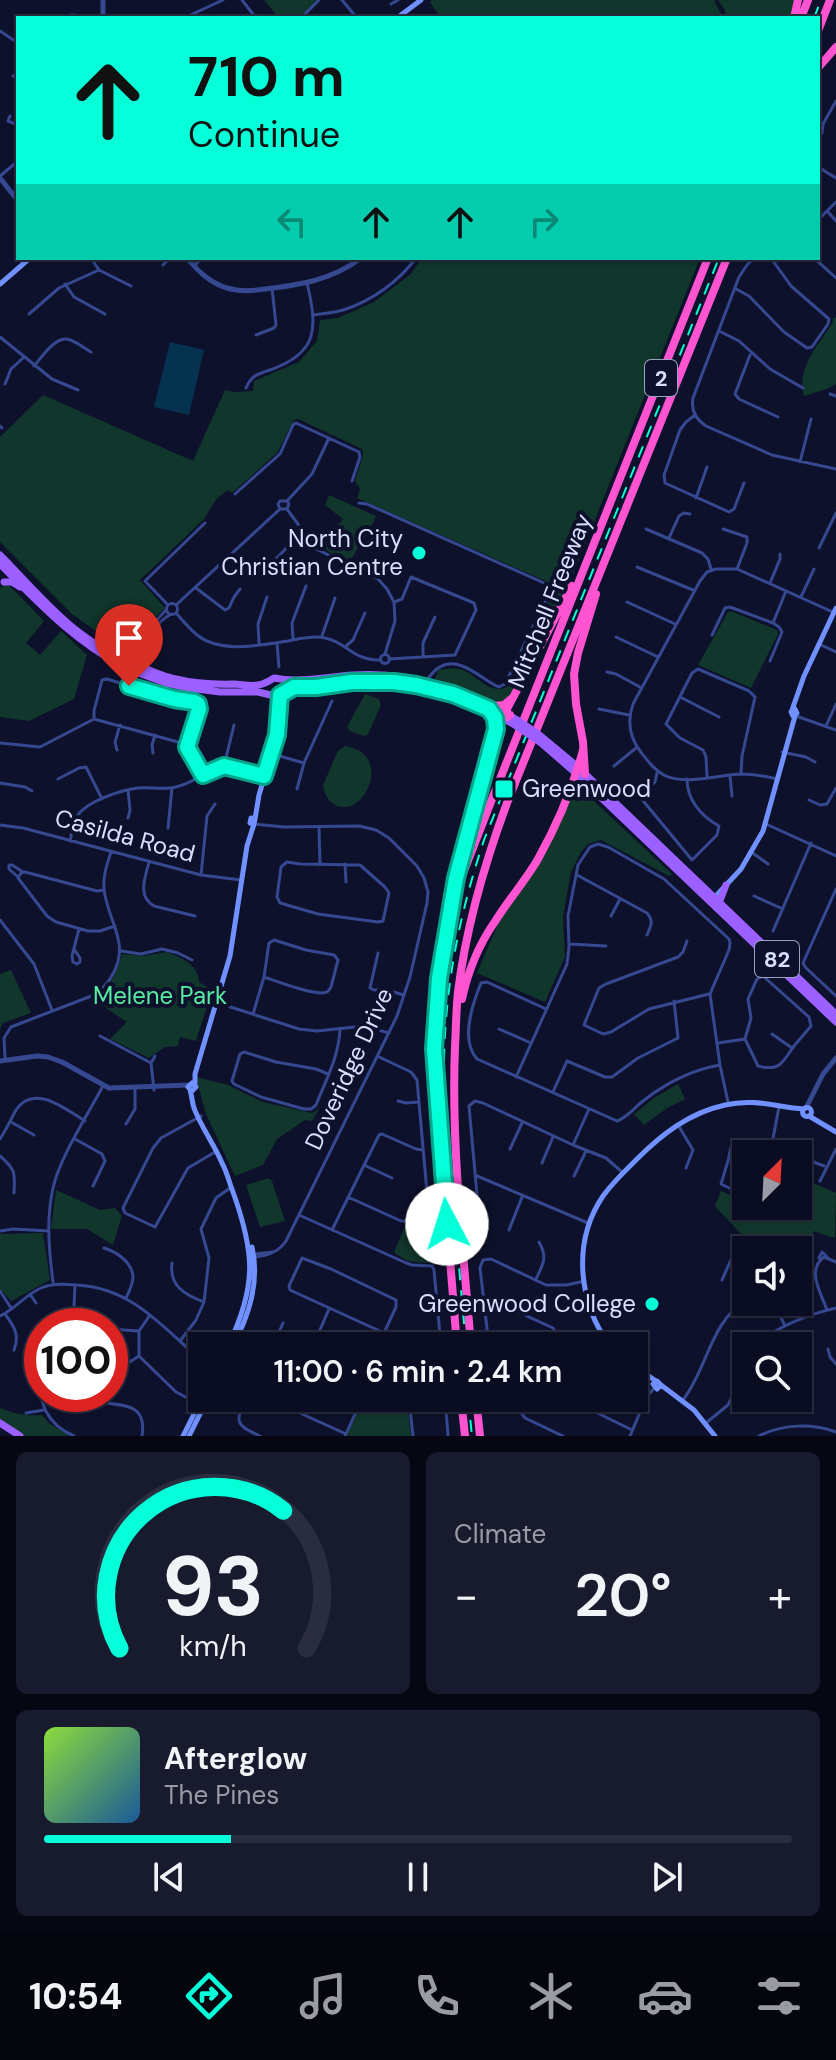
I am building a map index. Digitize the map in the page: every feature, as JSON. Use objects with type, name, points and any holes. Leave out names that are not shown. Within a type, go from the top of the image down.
[{"type":"highway","points":[[820,26],[830,0]]},
{"type":"highway","points":[[820,66],[836,47]]},
{"type":"highway","name":"Mitchell Freeway","points":[[456,1332],[434,1049],[439,978],[449,918],[462,876],[707,260]]},
{"type":"highway","name":"Mitchell Freeway","points":[[470,1332],[453,1094],[460,981],[480,882],[507,803],[726,260]]},
{"type":"highway","points":[[455,1043],[464,992],[476,955],[493,923],[537,860],[571,786],[581,774],[583,750],[574,674],[613,540]]},
{"type":"highway","points":[[449,918],[456,878],[496,729],[491,708],[507,703],[515,693],[594,547]]},
{"type":"highway","points":[[496,729],[510,718],[515,693]]},
{"type":"highway","points":[[462,1412],[465,1436]]},
{"type":"highway","points":[[477,1412],[480,1436]]},
{"type":"main road","points":[[402,16],[423,0]]},
{"type":"main road","points":[[0,282],[26,260]]},
{"type":"main road","points":[[1,561],[56,620],[88,646],[128,672],[137,667],[132,660],[81,636],[64,621],[56,620]]},
{"type":"main road","points":[[1,561],[24,578],[62,617],[90,640]]},
{"type":"main road","points":[[1,561],[1,583],[16,584],[37,601]]},
{"type":"main road","points":[[11,574],[24,578]]},
{"type":"main road","points":[[713,898],[737,874],[764,824],[801,692],[836,612]]},
{"type":"main road","points":[[123,667],[124,662],[132,660]]},
{"type":"main road","name":"82","points":[[132,660],[148,670],[188,682],[207,684],[251,686],[267,683],[274,678],[302,681],[369,675],[400,676],[459,690],[541,739],[581,774],[695,880],[836,1022]]},
{"type":"main road","name":"82","points":[[133,671],[189,688],[220,692],[276,694],[300,686],[394,682],[439,690],[491,708]]},
{"type":"main road","points":[[276,694],[285,687],[282,681]]},
{"type":"main road","points":[[267,683],[268,691],[276,694]]},
{"type":"main road","points":[[237,1332],[247,1297],[252,1256],[249,1234],[217,1151],[200,1117],[191,1087],[229,950],[247,842],[278,724],[276,694]]},
{"type":"main road","name":"82","points":[[581,774],[648,842],[713,898],[836,1014]]},
{"type":"main road","points":[[638,825],[650,840],[648,842]]},
{"type":"main road","points":[[713,898],[751,852]]},
{"type":"main road","points":[[603,1332],[584,1281],[590,1224],[606,1196],[624,1174],[653,1147],[678,1126],[728,1105],[779,1105],[807,1111],[835,1128]]},
{"type":"main road","points":[[648,1379],[682,1402],[714,1436]]},
{"type":"main road","points":[[186,1436],[197,1412]]},
{"type":"main road","points":[[186,1436],[197,1412]]},
{"type":"main road","points":[[0,1423],[20,1436]]},
{"type":"street","points":[[188,16],[223,0]]},
{"type":"street","points":[[242,0],[254,16]]},
{"type":"street","points":[[306,16],[319,0]]},
{"type":"street","points":[[342,0],[355,16]]},
{"type":"street","points":[[391,4],[398,0]]},
{"type":"street","points":[[71,15],[86,16]]},
{"type":"street","points":[[822,133],[823,124],[836,101]]},
{"type":"street","points":[[10,116],[8,121],[16,124]]},
{"type":"street","points":[[16,163],[0,176],[16,196]]},
{"type":"street","points":[[820,218],[836,202]]},
{"type":"street","points":[[827,212],[836,221]]},
{"type":"street","points":[[92,260],[99,270],[131,286]]},
{"type":"street","points":[[163,265],[168,260]]},
{"type":"street","points":[[189,260],[206,278],[227,288],[244,291],[307,283],[333,275],[358,260]]},
{"type":"street","points":[[194,266],[200,260]]},
{"type":"street","points":[[313,315],[347,309],[370,299],[414,260]]},
{"type":"street","points":[[752,260],[744,270],[693,398],[695,415],[704,425],[770,454],[836,469]]},
{"type":"street","points":[[736,289],[751,298],[788,335],[807,348],[812,347],[828,324],[828,318],[795,290],[772,260]]},
{"type":"street","points":[[816,260],[836,278]]},
{"type":"street","points":[[29,314],[65,284],[99,270]]},
{"type":"street","points":[[246,388],[255,375],[300,355],[310,339],[313,315],[307,283]]},
{"type":"street","points":[[65,284],[74,297],[105,314]]},
{"type":"street","points":[[256,335],[276,325],[272,288]]},
{"type":"street","points":[[720,331],[736,339],[766,367],[803,388]]},
{"type":"street","points":[[0,337],[52,379],[78,390]]},
{"type":"street","points":[[34,366],[62,339],[67,338],[91,352]]},
{"type":"street","points":[[751,353],[735,394],[739,399],[778,417]]},
{"type":"street","points":[[5,384],[11,369],[24,357]]},
{"type":"street","points":[[830,394],[836,396]]},
{"type":"street","points":[[695,415],[681,428],[663,478],[669,486],[730,512],[744,483]]},
{"type":"street","points":[[800,462],[811,419]]},
{"type":"street","points":[[235,494],[280,454],[296,423],[359,452],[352,481]]},
{"type":"street","points":[[287,501],[312,474],[329,438]]},
{"type":"street","points":[[696,498],[707,467]]},
{"type":"street","points":[[287,501],[287,509]]},
{"type":"street","points":[[280,509],[279,502],[287,501]]},
{"type":"street","points":[[359,503],[456,543],[549,588],[550,592],[505,684],[499,687],[493,685],[456,664],[437,668],[430,682]]},
{"type":"street","points":[[176,605],[280,509],[287,509]]},
{"type":"street","points":[[287,509],[316,549],[378,579],[387,589],[394,602],[395,621],[381,660]]},
{"type":"street","points":[[819,548],[836,513]]},
{"type":"street","points":[[668,539],[679,516],[690,514]]},
{"type":"street","points":[[205,523],[145,581],[173,614],[199,636],[215,644],[259,644],[322,637],[363,658],[385,663],[389,659],[455,655],[476,610],[474,603],[413,577],[402,599],[394,602]]},
{"type":"street","points":[[646,529],[702,553],[712,571]]},
{"type":"street","points":[[723,529],[747,537],[737,569]]},
{"type":"street","points":[[268,567],[303,531]]},
{"type":"street","points":[[770,583],[780,554]]},
{"type":"street","points":[[637,567],[694,590]]},
{"type":"street","points":[[776,779],[741,774],[669,778],[658,771],[637,747],[629,726],[629,715],[675,624],[707,572],[737,569],[836,612]]},
{"type":"street","points":[[801,597],[814,569]]},
{"type":"street","points":[[1,583],[11,574]]},
{"type":"street","points":[[293,640],[291,625],[306,586]]},
{"type":"street","points":[[195,587],[225,610],[240,589]]},
{"type":"street","points":[[773,623],[786,591]]},
{"type":"street","points":[[259,644],[258,624],[267,597]]},
{"type":"street","points":[[322,637],[335,598]]},
{"type":"street","points":[[627,602],[675,624]]},
{"type":"street","points":[[132,660],[147,630],[171,603],[176,605]]},
{"type":"street","points":[[137,648],[165,617],[177,610],[176,605]]},
{"type":"street","points":[[712,635],[725,608],[730,607],[773,623],[782,632],[770,661]]},
{"type":"street","points":[[344,647],[353,640],[365,613]]},
{"type":"street","points":[[423,657],[423,643],[435,617]]},
{"type":"street","points":[[616,637],[658,657]]},
{"type":"street","points":[[277,642],[279,667]]},
{"type":"street","points":[[820,645],[836,652]]},
{"type":"street","points":[[385,654],[389,659]]},
{"type":"street","points":[[707,777],[703,750],[680,738],[666,724],[692,673],[698,669],[753,693],[755,697],[741,774]]},
{"type":"street","points":[[430,682],[434,672]]},
{"type":"street","points":[[607,672],[641,687]]},
{"type":"street","points":[[94,719],[102,680],[107,679],[194,702],[199,709],[187,747]]},
{"type":"street","points":[[680,697],[719,717]]},
{"type":"street","points":[[297,789],[304,763],[332,701]]},
{"type":"street","points":[[826,726],[836,704]]},
{"type":"street","points":[[599,709],[629,715]]},
{"type":"street","points":[[795,713],[836,730]]},
{"type":"street","points":[[0,743],[40,747],[94,719],[187,747],[203,775]]},
{"type":"street","points":[[117,750],[115,742],[120,725]]},
{"type":"street","points":[[224,766],[234,725]]},
{"type":"street","points":[[153,753],[155,735]]},
{"type":"street","points":[[614,766],[637,747]]},
{"type":"street","points":[[783,752],[815,762]]},
{"type":"street","points":[[270,753],[304,763]]},
{"type":"street","points":[[70,841],[75,819],[87,806],[128,790],[172,788],[190,783],[224,766],[263,776]]},
{"type":"street","points":[[58,779],[86,767],[102,799]]},
{"type":"street","points":[[658,771],[655,782],[640,797],[692,860],[717,835],[719,826],[709,820],[689,796],[687,779]]},
{"type":"street","points":[[729,775],[732,796]]},
{"type":"street","points":[[0,783],[32,791]]},
{"type":"street","points":[[168,828],[172,788]]},
{"type":"street","points":[[809,800],[820,805],[827,804],[836,788]]},
{"type":"street","points":[[128,790],[128,818]]},
{"type":"street","points":[[201,875],[207,816],[215,804]]},
{"type":"street","name":"Doveridge Drive","points":[[252,1256],[273,1252],[283,1246],[299,1215],[389,1033],[404,995],[427,903],[427,889],[421,872],[389,838],[376,830],[359,826],[284,827],[253,821]]},
{"type":"street","points":[[764,824],[836,856]]},
{"type":"street","name":"Casilda Road","points":[[0,825],[23,828],[201,875],[240,880]]},
{"type":"street","points":[[319,826],[320,865]]},
{"type":"street","points":[[773,931],[811,843]]},
{"type":"street","points":[[516,1077],[567,964],[568,916],[580,862],[590,847],[598,844],[664,879],[729,939],[729,950],[710,994],[728,1105]]},
{"type":"street","points":[[111,852],[104,890],[120,940],[121,951],[114,974],[98,993],[9,1029],[4,1038],[3,1061],[48,1057],[102,1087],[191,1087]]},
{"type":"street","points":[[751,852],[768,864]]},
{"type":"street","points":[[149,862],[143,886],[149,903],[195,916]]},
{"type":"street","points":[[287,862],[320,865],[363,866],[386,889],[389,897],[383,921],[318,914],[278,901],[281,867],[287,862]]},
{"type":"street","points":[[345,864],[346,882]]},
{"type":"street","points":[[104,890],[97,891],[23,872],[9,865],[9,869],[51,920],[96,932],[115,926]]},
{"type":"street","points":[[18,878],[23,872]]},
{"type":"street","points":[[576,874],[647,913],[652,924],[647,935]]},
{"type":"street","points":[[836,889],[803,961],[803,966],[836,996]]},
{"type":"street","points":[[754,896],[783,909]]},
{"type":"street","points":[[611,916],[620,899]]},
{"type":"street","points":[[0,920],[34,964],[53,1010]]},
{"type":"street","points":[[74,949],[79,929]]},
{"type":"street","points":[[253,1014],[264,977],[269,943],[274,940],[334,955],[338,960],[331,987],[325,993],[304,990],[264,977]]},
{"type":"street","points":[[687,941],[678,957],[599,988],[584,1025],[603,1034],[649,1009],[710,994]]},
{"type":"street","points":[[569,944],[606,946]]},
{"type":"street","points":[[121,951],[141,954],[162,949],[192,960]]},
{"type":"street","points":[[378,953],[370,988],[404,995]]},
{"type":"street","points":[[763,976],[809,1017],[811,1026],[792,1048],[784,1062],[767,1068],[758,1066],[745,1039],[751,1018],[748,999],[757,979],[763,976]]},
{"type":"street","points":[[546,1009],[487,982],[481,983],[469,1028],[470,1051],[477,1059],[617,1121],[623,1120],[641,1103],[674,1081],[695,1070],[720,1065]]},
{"type":"street","points":[[552,1093],[567,1061],[612,1077],[638,1058],[678,1038],[674,1001]]},
{"type":"street","points":[[215,1002],[299,1029],[317,1031],[364,1026],[389,1033]]},
{"type":"street","points":[[328,1074],[244,1052],[240,1054],[232,1081],[261,1097],[311,1109],[316,1105],[337,1055],[340,1029]]},
{"type":"street","points":[[499,1029],[531,1043]]},
{"type":"street","points":[[772,1034],[792,1048]]},
{"type":"street","points":[[100,1036],[151,1063]]},
{"type":"street","points":[[718,1043],[745,1039]]},
{"type":"street","points":[[154,1088],[151,1063],[155,1056]]},
{"type":"street","points":[[348,1197],[403,1222],[426,1220],[430,1213],[418,1081],[415,1076],[377,1056]]},
{"type":"street","points":[[807,1111],[823,1074],[836,1058]]},
{"type":"street","points":[[54,1284],[49,1231],[53,1188],[59,1170],[102,1087]]},
{"type":"street","points":[[126,1124],[135,1109],[136,1089]]},
{"type":"street","points":[[0,1139],[17,1108],[26,1100],[36,1097],[46,1099],[85,1121]]},
{"type":"street","points":[[398,1101],[419,1102]]},
{"type":"street","points":[[479,1217],[469,1106],[475,1101],[610,1160],[624,1174]]},
{"type":"street","points":[[773,1140],[779,1105]]},
{"type":"street","points":[[573,1145],[589,1109]]},
{"type":"street","points":[[200,1117],[161,1138],[153,1148],[123,1208],[125,1213],[155,1227],[188,1168],[217,1151]]},
{"type":"street","points":[[11,1122],[34,1135]]},
{"type":"street","points":[[510,1149],[522,1122]]},
{"type":"street","points":[[678,1126],[693,1150],[686,1168]]},
{"type":"street","points":[[332,1230],[377,1137],[381,1134],[423,1150]]},
{"type":"street","points":[[542,1163],[553,1136]]},
{"type":"street","points":[[75,1139],[102,1154],[105,1161],[93,1186]]},
{"type":"street","points":[[732,1146],[721,1184],[732,1189]]},
{"type":"street","points":[[574,1176],[587,1149]]},
{"type":"street","points":[[820,1181],[836,1149]]},
{"type":"street","points":[[0,1156],[13,1166],[14,1193]]},
{"type":"street","points":[[812,1162],[826,1167]]},
{"type":"street","points":[[364,1165],[392,1178]]},
{"type":"street","points":[[475,1175],[590,1224]]},
{"type":"street","points":[[180,1341],[196,1320],[204,1302],[209,1258],[201,1229],[216,1198],[232,1187]]},
{"type":"street","points":[[509,1230],[522,1196]]},
{"type":"street","points":[[299,1215],[408,1264],[432,1266],[440,1332]]},
{"type":"street","points":[[0,1231],[49,1231]]},
{"type":"street","points":[[536,1280],[545,1252],[539,1242]]},
{"type":"street","points":[[104,1248],[113,1251],[129,1265],[133,1277],[126,1298]]},
{"type":"street","points":[[722,1280],[732,1257]]},
{"type":"street","points":[[827,1310],[814,1275],[815,1268],[819,1259],[824,1257],[836,1262]]},
{"type":"street","points":[[382,1332],[289,1288],[302,1258],[396,1300],[384,1332]]},
{"type":"street","points":[[488,1332],[480,1268],[486,1259],[555,1286],[584,1281]]},
{"type":"street","points":[[172,1263],[170,1273],[179,1289],[204,1302]]},
{"type":"street","points":[[0,1316],[30,1294],[54,1284],[96,1287],[126,1298],[188,1348]]},
{"type":"street","points":[[73,1308],[75,1285]]},
{"type":"street","points":[[0,1291],[11,1308]]},
{"type":"street","points":[[30,1294],[36,1303]]},
{"type":"street","points":[[485,1305],[505,1306],[553,1328],[555,1332]]},
{"type":"street","points":[[774,1332],[836,1308]]},
{"type":"street","points":[[319,1332],[329,1309]]},
{"type":"street","points":[[682,1402],[694,1383],[719,1326],[732,1310]]},
{"type":"street","points":[[5,1314],[16,1329],[14,1350]]},
{"type":"street","points":[[150,1315],[139,1331],[139,1356],[176,1392],[188,1396]]},
{"type":"street","points":[[780,1316],[785,1326]]},
{"type":"street","points":[[279,1332],[283,1323]]},
{"type":"street","points":[[128,1330],[139,1331]]},
{"type":"street","points":[[828,1349],[836,1364]]},
{"type":"street","points":[[128,1363],[139,1356]]},
{"type":"street","points":[[630,1436],[646,1398],[656,1385]]},
{"type":"street","points":[[705,1424],[732,1397]]},
{"type":"street","points":[[128,1406],[139,1413],[143,1421],[142,1436]]},
{"type":"street","points":[[26,1413],[32,1412]]},
{"type":"street","points":[[45,1412],[54,1424],[74,1436]]},
{"type":"street","points":[[240,1412],[238,1423],[243,1429],[260,1436]]},
{"type":"street","points":[[297,1412],[345,1435],[356,1412]]},
{"type":"street","points":[[410,1412],[413,1436]]},
{"type":"street","points":[[446,1412],[448,1435]]},
{"type":"street","points":[[522,1412],[525,1418],[563,1436]]},
{"type":"street","points":[[598,1412],[632,1430]]},
{"type":"street","points":[[759,1436],[794,1426],[825,1428],[836,1432]]},
{"type":"green space","points":[[264,0],[318,0],[303,16],[277,16]]},
{"type":"green space","points":[[714,0],[722,16],[440,16],[430,2]]},
{"type":"green space","points":[[718,0],[799,0],[793,16],[726,16]]},
{"type":"green space","points":[[421,260],[699,260],[570,582],[510,695],[502,702],[496,703],[435,679],[438,670],[459,669],[488,686],[507,687],[553,591],[548,582],[357,498],[360,489],[355,481],[362,449],[298,419],[294,420],[277,453],[232,493],[228,490],[217,498],[204,519],[140,580],[165,608],[128,648],[121,649],[72,614],[0,542],[0,437],[43,395],[193,461],[225,390],[253,391],[254,381],[299,362],[317,341],[320,320],[338,318],[374,302],[411,274]]},
{"type":"green space","points":[[833,318],[836,318],[836,384],[804,396],[802,386],[806,366]]},
{"type":"green space","points":[[329,495],[376,516],[350,563],[331,553],[316,538],[333,531],[343,519],[325,505]]},
{"type":"green space","points":[[6,582],[44,621],[26,643],[40,655],[61,631],[87,655],[74,699],[29,721],[0,717],[0,589]]},
{"type":"green space","points":[[731,611],[777,630],[778,634],[751,688],[698,665]]},
{"type":"green space","points":[[365,694],[379,699],[381,705],[368,734],[364,736],[347,727]]},
{"type":"green space","points":[[345,746],[360,751],[368,760],[371,772],[370,784],[364,795],[346,807],[330,801],[323,785],[338,751]]},
{"type":"green space","points":[[581,789],[672,874],[669,876],[601,840],[588,844],[571,872],[563,917],[565,957],[545,1002],[477,973],[501,917],[573,792]]},
{"type":"green space","name":"Melene Park","points":[[167,952],[188,962],[196,971],[199,982],[212,990],[196,1041],[180,1037],[178,1046],[165,1047],[149,1058],[110,1039],[127,1022],[107,1009],[98,995],[113,977],[122,954],[143,956]]},
{"type":"green space","points":[[11,970],[31,1013],[3,1023],[0,1029],[0,974]]},
{"type":"green space","points":[[196,1077],[228,1085],[263,1102],[312,1113],[319,1109],[312,1121],[305,1120],[277,1139],[263,1165],[235,1176],[206,1114]]},
{"type":"green space","points":[[678,1084],[685,1099],[644,1125],[634,1114]]},
{"type":"green space","points":[[269,1178],[285,1221],[260,1227],[246,1185]]},
{"type":"green space","points":[[812,1182],[836,1193],[835,1237],[814,1231],[812,1236],[743,1236],[715,1206],[721,1191],[732,1196],[732,1220],[812,1220]]},
{"type":"green space","points":[[56,1190],[100,1210],[115,1208],[122,1216],[113,1245],[87,1229],[51,1229]]},
{"type":"green space","points":[[434,1220],[439,1261],[415,1262],[394,1252],[406,1224]]},
{"type":"green space","points":[[43,1233],[50,1280],[11,1301],[0,1289],[0,1234]]},
{"type":"green space","points":[[0,1408],[20,1414],[42,1415],[70,1436],[25,1436],[0,1419]]},
{"type":"green space","points":[[357,1412],[408,1412],[411,1436],[347,1436]]},
{"type":"water","points":[[170,342],[204,350],[189,415],[154,407]]},
{"type":"railway","points":[[815,16],[821,0]]},
{"type":"railway","points":[[465,1332],[444,1096],[444,1062],[452,966],[465,904],[484,840],[718,260]]},
{"type":"railway","points":[[469,1412],[472,1436]]},
{"type":"place","name":"North City Christian Centre","points":[[419,553]]},
{"type":"place","name":"Greenwood","points":[[504,789]]},
{"type":"place","name":"Greenwood College","points":[[652,1304]]},
{"type":"route","points":[[129,686],[198,704],[187,747],[203,775],[224,766],[264,776],[277,735],[280,695],[294,687],[394,682],[439,690],[489,709],[492,713],[496,729],[456,878],[439,978],[434,1049],[447,1224]]}]
